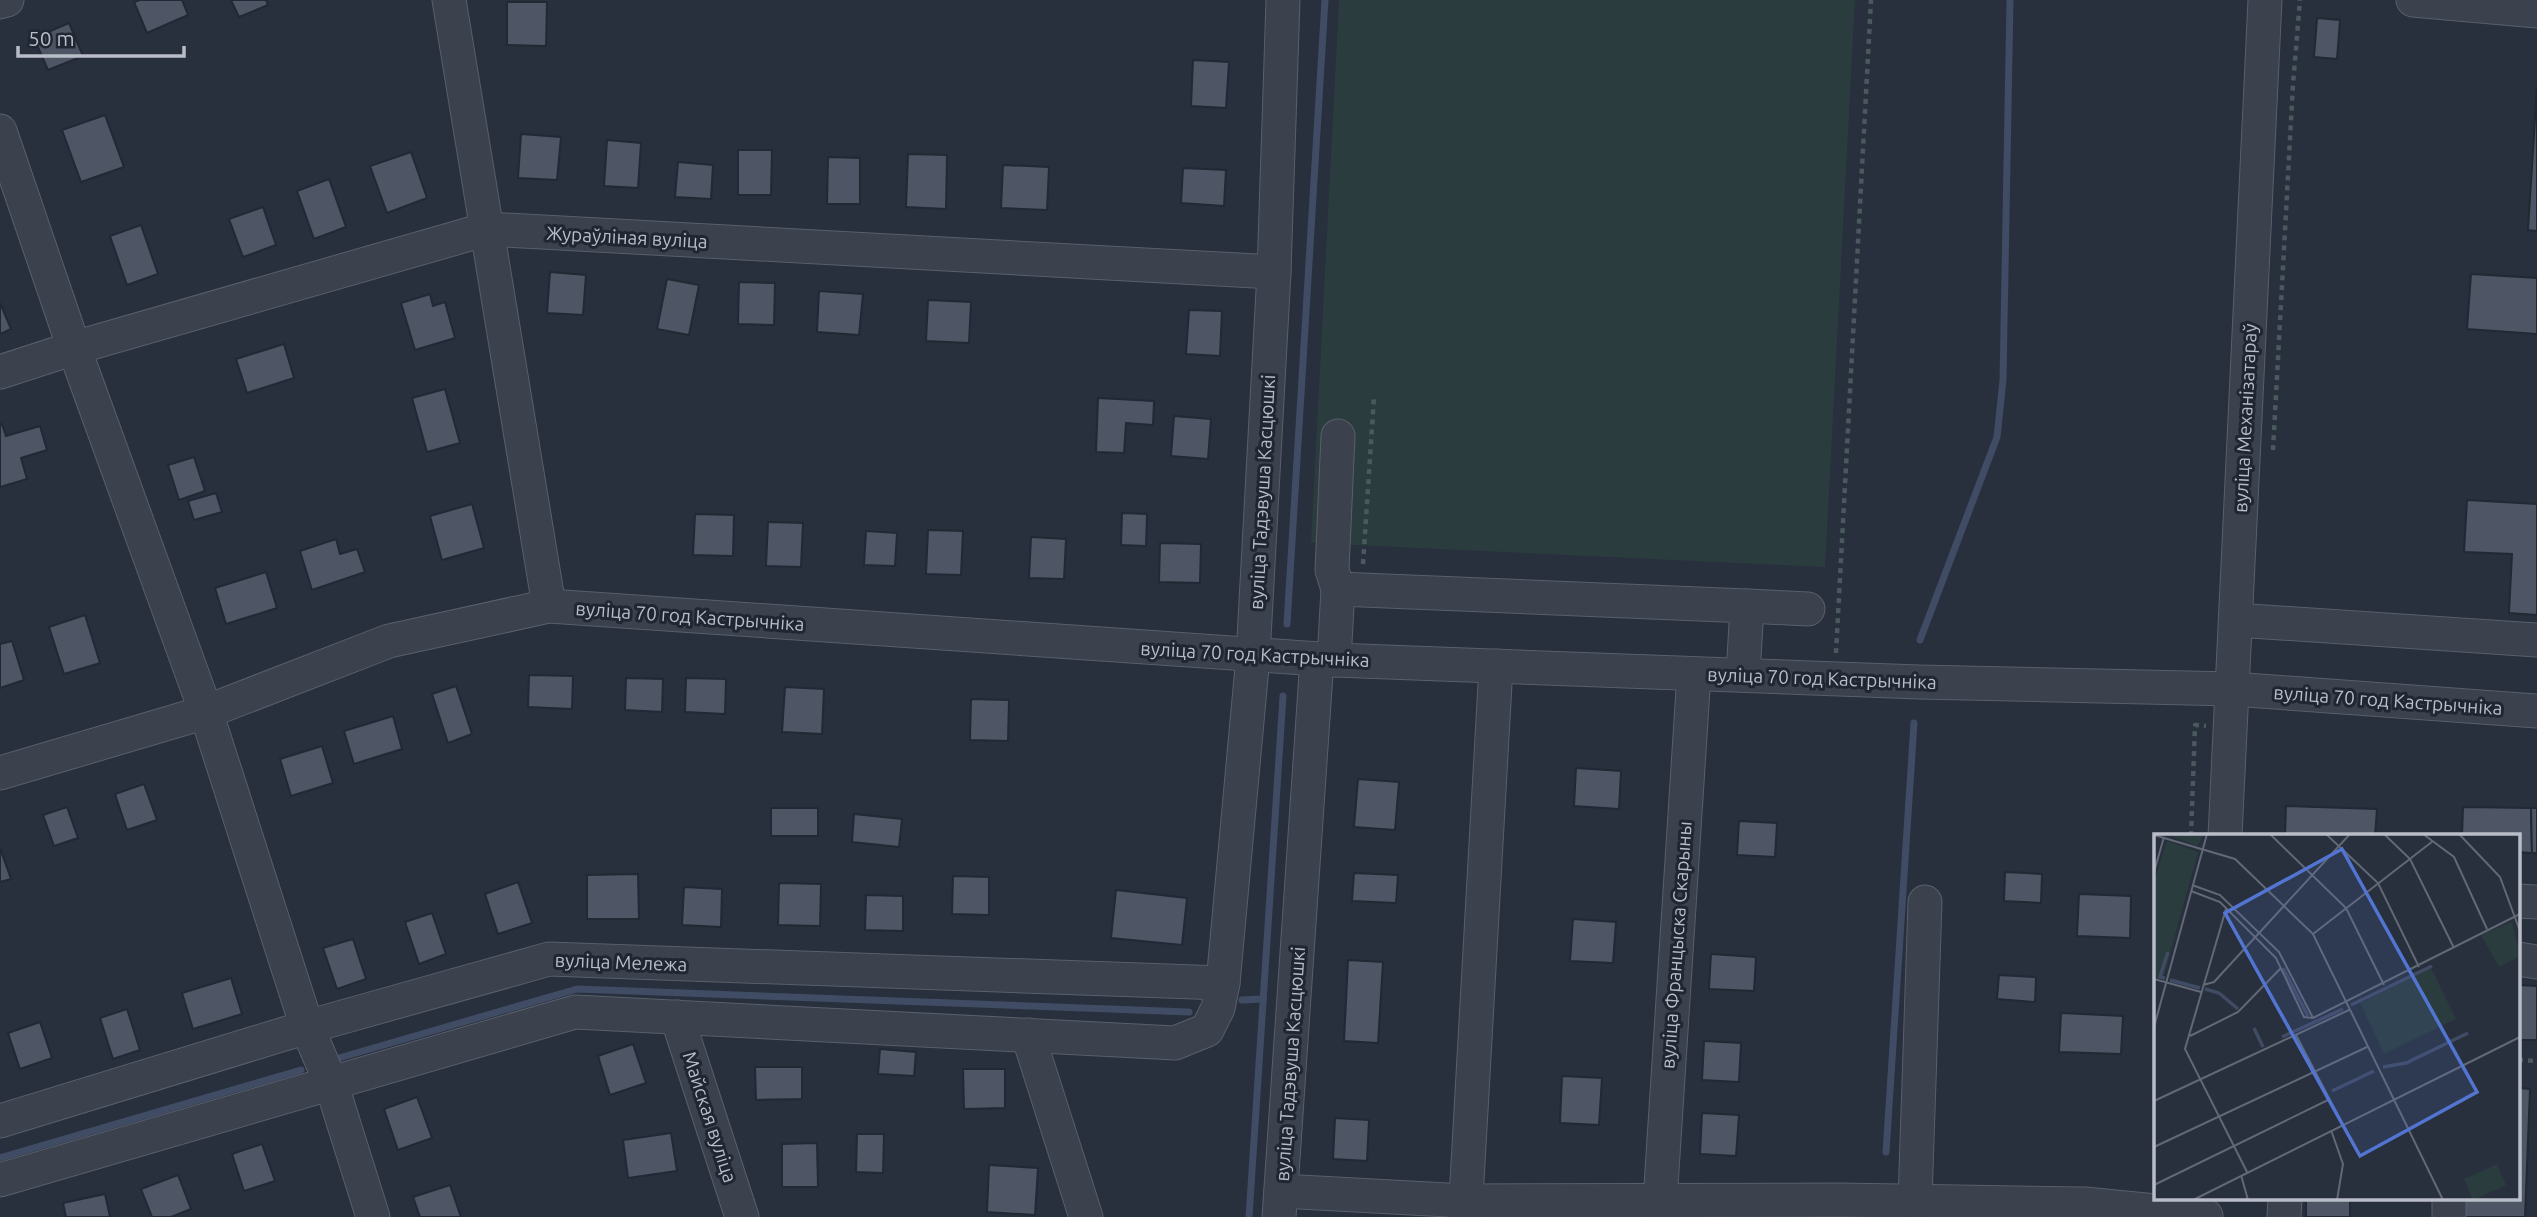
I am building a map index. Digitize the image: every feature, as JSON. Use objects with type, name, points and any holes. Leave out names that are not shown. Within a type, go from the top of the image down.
[{"type":"street","points":[[0,2],[7,0]]},
{"type":"street","points":[[449,0],[549,606]]},
{"type":"street","name":"вуліца Тадэвуша Касцюшкі","points":[[0,1180],[575,1012],[1175,1043],[1207,1030],[1218,1008],[1223,983],[1253,656],[1274,272],[1283,0]]},
{"type":"street","name":"вуліца Механізатараў","points":[[2225,834],[2264,0]]},
{"type":"street","points":[[2413,0],[2537,10]]},
{"type":"street","points":[[0,131],[74,348],[206,712],[307,1027],[331,1083],[373,1217]]},
{"type":"street","name":"Жураўліная вуліца","points":[[0,372],[74,348],[486,229],[1274,272]]},
{"type":"street","name":"вуліца Тадэвуша Касцюшкі","points":[[1280,1204],[1325,659],[1338,589],[1332,570],[1338,436]]},
{"type":"street","points":[[1338,589],[1808,609]]},
{"type":"street","name":"вуліца 70 год Кастрычніка","points":[[0,773],[206,712],[389,640],[549,606],[1253,656],[1694,674],[2233,689],[2537,711]]},
{"type":"street","points":[[1743,675],[1747,606]]},
{"type":"street","points":[[2236,620],[2537,640]]},
{"type":"street","points":[[1465,1209],[1496,666]]},
{"type":"street","name":"вуліца Францыска Скарыны","points":[[1659,1209],[1694,674]]},
{"type":"street","points":[[1915,1201],[1925,902]]},
{"type":"street","name":"вуліца Мележа","points":[[0,1121],[307,1027],[550,959],[1223,983]]},
{"type":"street","name":"Майская вуліца","points":[[677,1017],[742,1217]]},
{"type":"street","points":[[1028,1035],[1086,1217]]},
{"type":"street","points":[[1280,1204],[1465,1209],[1659,1209],[1915,1201],[1947,1209],[2085,1204],[2206,1210]]},
{"type":"path","points":[[1836,654],[1871,0]]},
{"type":"path","points":[[2273,457],[2292,98],[2300,0]]},
{"type":"shaded area","points":[[1339,0],[1855,0],[1825,567],[1311,543]]},
{"type":"building","points":[[182,0],[188,15],[147,33],[134,2]]},
{"type":"building","points":[[231,0],[266,0],[268,5],[239,17]]},
{"type":"building","points":[[507,2],[547,2],[546,46],[507,45]]},
{"type":"building","points":[[2317,18],[2340,20],[2337,59],[2314,57]]},
{"type":"building","points":[[69,23],[83,56],[48,70],[34,38]]},
{"type":"building","points":[[1193,60],[1229,62],[1226,108],[1191,106]]},
{"type":"building","points":[[2537,87],[2537,231],[2528,230]]},
{"type":"building","points":[[105,115],[124,167],[81,182],[62,130]]},
{"type":"building","points":[[521,134],[561,137],[557,180],[518,178]]},
{"type":"building","points":[[607,140],[641,143],[638,188],[604,186]]},
{"type":"building","points":[[738,150],[772,150],[771,195],[738,195]]},
{"type":"building","points":[[411,152],[427,198],[387,213],[370,166]]},
{"type":"building","points":[[908,154],[947,155],[946,209],[906,207]]},
{"type":"building","points":[[828,157],[860,158],[860,204],[827,204]]},
{"type":"building","points":[[678,162],[713,165],[711,199],[675,197]]},
{"type":"building","points":[[1003,165],[1049,167],[1047,210],[1001,208]]},
{"type":"building","points":[[1183,168],[1226,170],[1224,206],[1181,203]]},
{"type":"building","points":[[329,179],[346,227],[314,239],[297,191]]},
{"type":"building","points":[[263,207],[276,245],[243,257],[229,219]]},
{"type":"building","points":[[141,225],[158,274],[127,285],[110,236]]},
{"type":"building","points":[[550,272],[586,275],[583,315],[547,313]]},
{"type":"building","points":[[2471,274],[2537,278],[2537,334],[2467,329]]},
{"type":"building","points":[[667,279],[699,285],[689,335],[657,329]]},
{"type":"building","points":[[739,282],[775,283],[774,325],[738,324]]},
{"type":"building","points":[[819,291],[863,294],[859,335],[817,332]]},
{"type":"building","points":[[430,294],[433,306],[445,302],[455,338],[415,350],[401,303]]},
{"type":"building","points":[[928,300],[971,302],[969,343],[926,341]]},
{"type":"building","points":[[0,303],[11,329],[0,334]]},
{"type":"building","points":[[1189,310],[1222,311],[1220,356],[1186,354]]},
{"type":"building","points":[[284,344],[294,378],[247,393],[236,359]]},
{"type":"building","points":[[445,389],[460,443],[427,452],[412,398]]},
{"type":"building","points":[[1098,398],[1154,401],[1153,425],[1126,423],[1124,453],[1096,452]]},
{"type":"building","points":[[1174,416],[1211,419],[1208,459],[1171,456]]},
{"type":"building","points":[[2,424],[6,436],[40,426],[47,450],[21,458],[27,479],[0,487],[0,425]]},
{"type":"building","points":[[194,457],[205,491],[179,500],[168,465]]},
{"type":"building","points":[[216,493],[222,512],[194,520],[188,501]]},
{"type":"building","points":[[2467,500],[2537,504],[2537,615],[2509,613],[2512,554],[2464,552]]},
{"type":"building","points":[[472,504],[484,548],[442,560],[430,516]]},
{"type":"building","points":[[1122,513],[1147,514],[1146,546],[1121,545]]},
{"type":"building","points":[[695,514],[734,515],[733,556],[693,555]]},
{"type":"building","points":[[768,522],[803,523],[801,567],[766,566]]},
{"type":"building","points":[[928,530],[963,531],[961,575],[926,574]]},
{"type":"building","points":[[866,531],[897,533],[895,566],[864,565]]},
{"type":"building","points":[[1031,537],[1066,539],[1064,579],[1029,578]]},
{"type":"building","points":[[336,539],[340,554],[357,549],[365,572],[312,590],[300,551]]},
{"type":"building","points":[[1160,543],[1201,544],[1200,583],[1159,582]]},
{"type":"building","points":[[266,572],[277,608],[226,624],[215,588]]},
{"type":"building","points":[[85,615],[100,663],[64,674],[49,627]]},
{"type":"building","points":[[12,641],[24,680],[0,688],[0,644]]},
{"type":"building","points":[[529,675],[573,676],[572,709],[528,707]]},
{"type":"building","points":[[626,678],[663,679],[662,712],[625,710]]},
{"type":"building","points":[[686,678],[726,679],[725,714],[685,712]]},
{"type":"building","points":[[456,686],[472,734],[448,743],[432,694]]},
{"type":"building","points":[[785,687],[824,689],[822,734],[782,732]]},
{"type":"building","points":[[971,699],[1009,700],[1008,741],[970,740]]},
{"type":"building","points":[[393,716],[402,749],[354,764],[344,731]]},
{"type":"building","points":[[322,746],[333,783],[291,796],[280,759]]},
{"type":"building","points":[[1576,768],[1621,771],[1619,809],[1574,806]]},
{"type":"building","points":[[1358,779],[1399,782],[1395,830],[1354,827]]},
{"type":"building","points":[[144,784],[157,820],[127,830],[115,794]]},
{"type":"building","points":[[2286,806],[2377,809],[2375,834],[2285,834]]},
{"type":"building","points":[[67,807],[78,838],[54,846],[43,815]]},
{"type":"building","points":[[2463,807],[2531,808],[2532,853],[2520,852],[2520,834],[2462,834]]},
{"type":"building","points":[[771,808],[818,808],[818,836],[771,836]]},
{"type":"building","points":[[2531,808],[2537,808],[2537,853],[2532,853]]},
{"type":"building","points":[[854,814],[902,819],[899,847],[852,842]]},
{"type":"building","points":[[1739,821],[1777,823],[1775,857],[1737,855]]},
{"type":"building","points":[[0,848],[11,879],[0,882]]},
{"type":"building","points":[[2005,872],[2042,874],[2041,903],[2004,901]]},
{"type":"building","points":[[1354,873],[1398,875],[1396,903],[1352,901]]},
{"type":"building","points":[[638,874],[639,919],[587,919],[587,875]]},
{"type":"building","points":[[953,876],[989,877],[989,915],[952,914]]},
{"type":"building","points":[[518,882],[532,923],[498,934],[485,894]]},
{"type":"building","points":[[779,883],[821,884],[820,926],[778,925]]},
{"type":"building","points":[[684,887],[722,889],[721,927],[682,925]]},
{"type":"building","points":[[1116,890],[1187,898],[1182,945],[1111,938]]},
{"type":"building","points":[[2079,894],[2131,896],[2130,938],[2077,936]]},
{"type":"building","points":[[866,895],[903,896],[903,931],[865,930]]},
{"type":"building","points":[[432,913],[446,954],[419,964],[405,922]]},
{"type":"building","points":[[1573,919],[1616,922],[1613,963],[1570,961]]},
{"type":"building","points":[[353,939],[366,979],[337,989],[323,948]]},
{"type":"building","points":[[1711,954],[1756,957],[1754,991],[1709,989]]},
{"type":"building","points":[[1348,960],[1383,962],[1378,1043],[1344,1041]]},
{"type":"building","points":[[1999,975],[2036,977],[2035,1002],[1997,999]]},
{"type":"building","points":[[231,978],[242,1014],[193,1029],[182,993]]},
{"type":"building","points":[[2520,985],[2537,986],[2537,1040],[2520,1040]]},
{"type":"building","points":[[127,1009],[140,1050],[113,1059],[100,1018]]},
{"type":"building","points":[[2061,1013],[2123,1016],[2121,1054],[2059,1052]]},
{"type":"building","points":[[40,1022],[52,1058],[20,1069],[8,1033]]},
{"type":"building","points":[[1704,1041],[1741,1043],[1739,1082],[1702,1080]]},
{"type":"building","points":[[633,1044],[646,1083],[610,1095],[598,1056]]},
{"type":"building","points":[[880,1049],[916,1052],[914,1076],[878,1074]]},
{"type":"building","points":[[755,1067],[802,1067],[802,1099],[756,1100]]},
{"type":"building","points":[[963,1069],[1005,1069],[1005,1108],[964,1109]]},
{"type":"building","points":[[1562,1076],[1602,1078],[1599,1125],[1560,1123]]},
{"type":"building","points":[[2520,1088],[2530,1089],[2525,1217],[2462,1217],[2463,1200],[2520,1200]]},
{"type":"building","points":[[417,1097],[432,1138],[398,1150],[384,1109]]},
{"type":"building","points":[[1702,1113],[1739,1115],[1736,1156],[1700,1154]]},
{"type":"building","points":[[1335,1118],[1369,1120],[1367,1161],[1333,1159]]},
{"type":"building","points":[[671,1133],[677,1171],[628,1178],[623,1140]]},
{"type":"building","points":[[857,1134],[884,1134],[883,1173],[856,1172]]},
{"type":"building","points":[[817,1143],[818,1187],[782,1187],[782,1144]]},
{"type":"building","points":[[262,1144],[275,1181],[244,1191],[232,1154]]},
{"type":"building","points":[[989,1165],[1038,1168],[1035,1215],[987,1212]]},
{"type":"building","points":[[178,1175],[191,1209],[171,1217],[152,1217],[141,1189]]},
{"type":"building","points":[[450,1185],[461,1217],[420,1217],[413,1197]]},
{"type":"building","points":[[105,1194],[110,1217],[66,1217],[63,1203]]},
{"type":"building","points":[[2306,1200],[2350,1200],[2350,1217],[2306,1217]]},
{"type":"waterway","points":[[1287,624],[1325,0]]},
{"type":"waterway","points":[[1920,640],[1997,437],[2003,380],[2010,0]]},
{"type":"waterway","points":[[1249,1217],[1283,696]]},
{"type":"waterway","points":[[1886,1152],[1914,723]]},
{"type":"waterway","points":[[339,1058],[577,989],[1189,1012]]},
{"type":"waterway","points":[[1242,1000],[1263,999]]},
{"type":"waterway","points":[[0,1158],[301,1070]]}]
